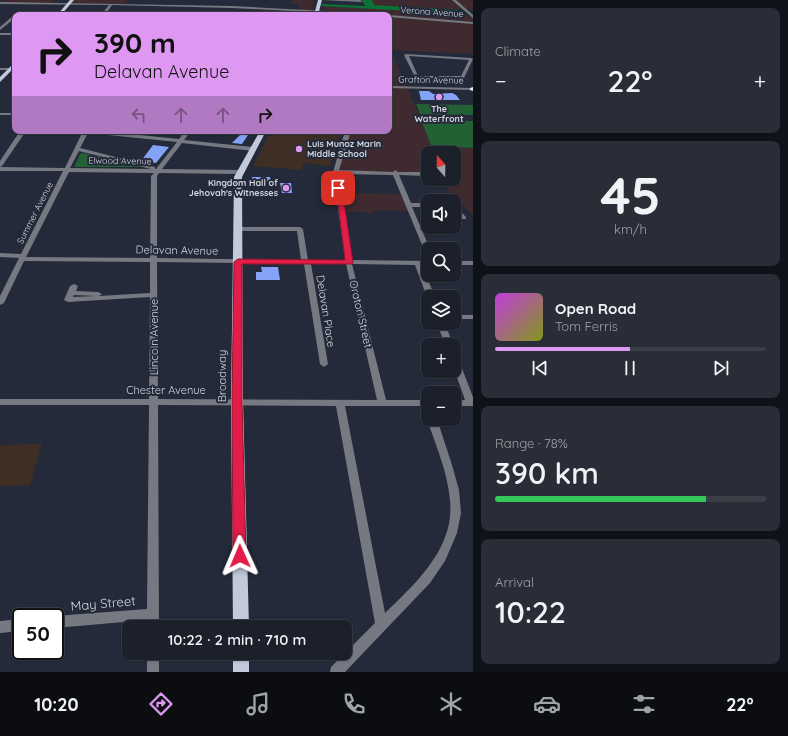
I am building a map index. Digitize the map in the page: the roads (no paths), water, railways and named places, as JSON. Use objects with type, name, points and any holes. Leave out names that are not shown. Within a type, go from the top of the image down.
[{"type":"main road","points":[[316,12],[320,0]]},
{"type":"main road","points":[[62,12],[70,2]]},
{"type":"main road","points":[[0,80],[12,70]]},
{"type":"main road","name":"Broadway","points":[[241,620],[237,401],[238,177],[261,134]]},
{"type":"main road","points":[[241,660],[241,672]]},
{"type":"street","points":[[147,12],[153,0]]},
{"type":"street","points":[[324,0],[361,1]]},
{"type":"street","points":[[454,0],[473,17]]},
{"type":"street","points":[[0,3],[70,2],[151,4],[291,12]]},
{"type":"street","points":[[19,12],[28,3]]},
{"type":"street","points":[[105,12],[111,4]]},
{"type":"street","name":"Verona Avenue","points":[[392,16],[473,23]]},
{"type":"street","points":[[0,29],[12,18]]},
{"type":"street","points":[[0,34],[12,34]]},
{"type":"street","points":[[406,55],[471,59],[463,77],[443,77],[417,76],[406,55]]},
{"type":"street","points":[[0,69],[12,69]]},
{"type":"street","points":[[443,77],[448,88]]},
{"type":"street","name":"Grafton Avenue","points":[[392,87],[473,89]]},
{"type":"street","points":[[0,114],[12,114]]},
{"type":"street","points":[[0,165],[21,134]]},
{"type":"street","name":"Summer Avenue","points":[[0,303],[84,134]]},
{"type":"street","points":[[114,134],[253,149]]},
{"type":"street","name":"Lincoln Avenue","points":[[154,620],[154,176],[157,170],[186,134]]},
{"type":"street","name":"Oraton Street","points":[[347,134],[336,172],[349,262],[382,402]]},
{"type":"street","points":[[76,149],[149,166],[157,170]]},
{"type":"street","name":"Elwood Avenue","points":[[0,169],[240,172]]},
{"type":"street","points":[[336,172],[421,174]]},
{"type":"street","points":[[395,172],[424,242]]},
{"type":"street","points":[[409,205],[421,205]]},
{"type":"street","points":[[461,215],[464,218]]},
{"type":"street","name":"Delavan Place","points":[[238,229],[300,229],[324,364]]},
{"type":"street","name":"Delavan Avenue","points":[[0,255],[154,261],[418,263]]},
{"type":"street","points":[[418,263],[428,290]]},
{"type":"street","points":[[461,263],[473,263]]},
{"type":"street","points":[[72,289],[68,300],[154,295]]},
{"type":"street","points":[[461,317],[473,317]]},
{"type":"street","points":[[461,376],[472,403],[461,403]]},
{"type":"street","name":"Chester Avenue","points":[[0,402],[237,401],[421,404]]},
{"type":"street","points":[[340,402],[381,625]]},
{"type":"street","points":[[336,672],[381,625],[410,598],[427,579],[444,552],[454,523],[456,507],[453,490],[434,426]]},
{"type":"street","name":"May Street","points":[[64,621],[154,614]]},
{"type":"street","points":[[0,627],[12,626]]},
{"type":"street","points":[[153,660],[153,672]]},
{"type":"place","name":"The Waterfront","points":[[439,97]]},
{"type":"place","name":"Luis Munoz Marin Middle School","points":[[299,149]]},
{"type":"place","name":"Kingdom Hall of Jehovah's Witnesses","points":[[286,188]]}]
